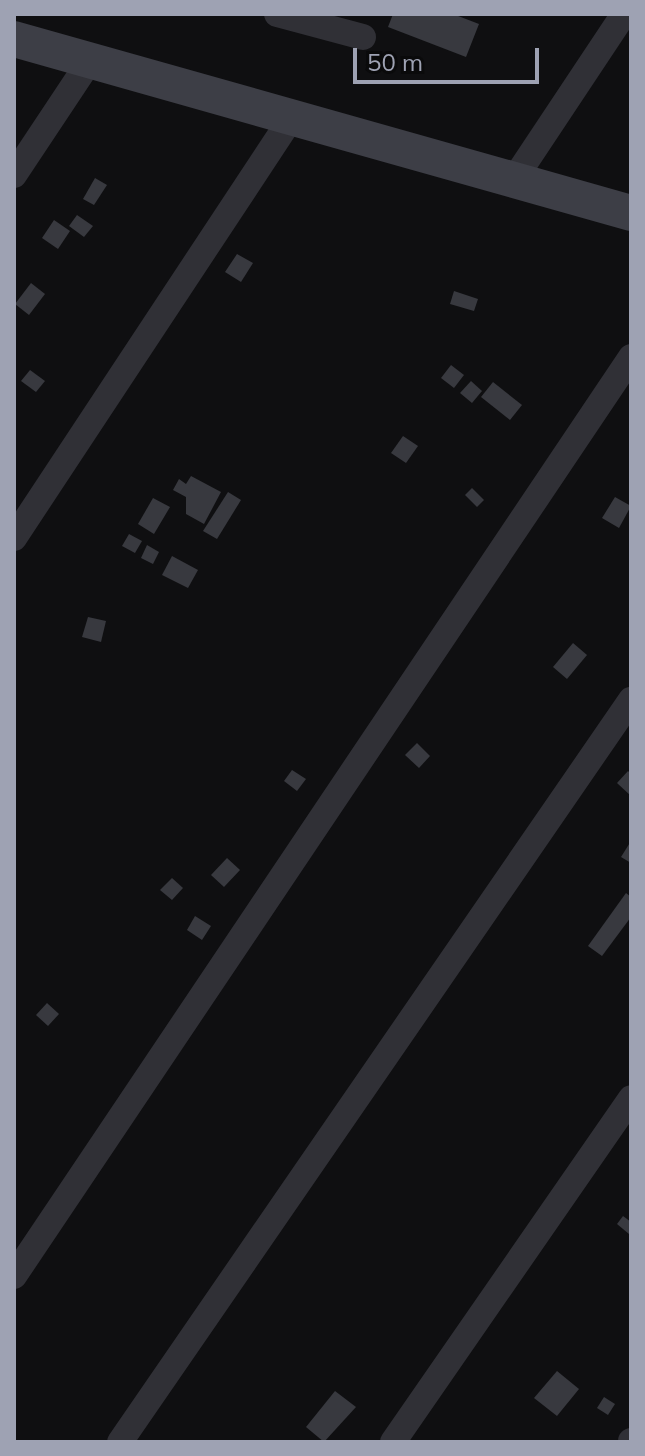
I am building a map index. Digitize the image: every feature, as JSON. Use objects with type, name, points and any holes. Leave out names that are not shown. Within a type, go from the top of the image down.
[{"type":"main road","points":[[14,39],[290,120],[631,213]]},
{"type":"street","points":[[277,14],[363,37]]},
{"type":"street","points":[[513,181],[624,14]]},
{"type":"street","points":[[14,175],[89,62]]},
{"type":"street","points":[[14,538],[290,120]]},
{"type":"street","points":[[14,1276],[631,357]]},
{"type":"street","points":[[120,1442],[631,700]]},
{"type":"street","points":[[393,1442],[631,1098]]},
{"type":"building","points":[[393,14],[453,14],[479,24],[466,57],[388,27]]},
{"type":"building","points":[[95,178],[107,185],[94,205],[83,199]]},
{"type":"building","points":[[77,215],[93,226],[84,237],[69,226]]},
{"type":"building","points":[[54,220],[70,231],[58,249],[42,238]]},
{"type":"building","points":[[237,254],[253,263],[241,282],[225,272]]},
{"type":"building","points":[[31,283],[45,294],[29,315],[15,304]]},
{"type":"building","points":[[454,291],[478,299],[474,311],[450,304]]},
{"type":"building","points":[[451,365],[464,375],[454,388],[441,378]]},
{"type":"building","points":[[30,370],[45,381],[36,392],[21,381]]},
{"type":"building","points":[[471,381],[482,391],[472,403],[460,393]]},
{"type":"building","points":[[493,382],[522,405],[510,420],[481,397]]},
{"type":"building","points":[[403,436],[418,446],[406,463],[391,453]]},
{"type":"building","points":[[191,476],[221,492],[204,524],[186,514],[186,497],[173,490],[179,479],[186,484]]},
{"type":"building","points":[[472,488],[484,500],[477,507],[465,495]]},
{"type":"building","points":[[228,492],[241,500],[217,539],[203,531]]},
{"type":"building","points":[[615,497],[631,506],[619,528],[602,518]]},
{"type":"building","points":[[153,498],[170,507],[154,534],[138,524]]},
{"type":"building","points":[[129,534],[142,541],[135,553],[122,546]]},
{"type":"building","points":[[147,545],[159,552],[153,564],[141,558]]},
{"type":"building","points":[[172,556],[198,570],[188,588],[162,575]]},
{"type":"building","points":[[88,617],[106,621],[101,642],[82,637]]},
{"type":"building","points":[[573,643],[587,655],[567,679],[553,667]]},
{"type":"building","points":[[417,743],[430,756],[419,768],[405,755]]},
{"type":"building","points":[[292,770],[306,779],[297,791],[284,781]]},
{"type":"building","points":[[628,771],[631,774],[631,796],[617,783]]},
{"type":"building","points":[[631,841],[631,863],[621,857]]},
{"type":"building","points":[[227,858],[240,870],[224,887],[211,875]]},
{"type":"building","points":[[172,878],[183,888],[172,900],[160,890]]},
{"type":"building","points":[[626,893],[631,897],[631,917],[602,956],[588,946]]},
{"type":"building","points":[[195,916],[211,926],[202,940],[187,930]]},
{"type":"building","points":[[47,1003],[59,1014],[48,1026],[36,1015]]},
{"type":"building","points":[[623,1216],[631,1222],[629,1234],[617,1224]]},
{"type":"building","points":[[557,1371],[579,1389],[557,1416],[534,1398]]},
{"type":"building","points":[[335,1391],[356,1407],[324,1442],[306,1427]]},
{"type":"building","points":[[604,1397],[615,1404],[608,1415],[597,1408]]}]
